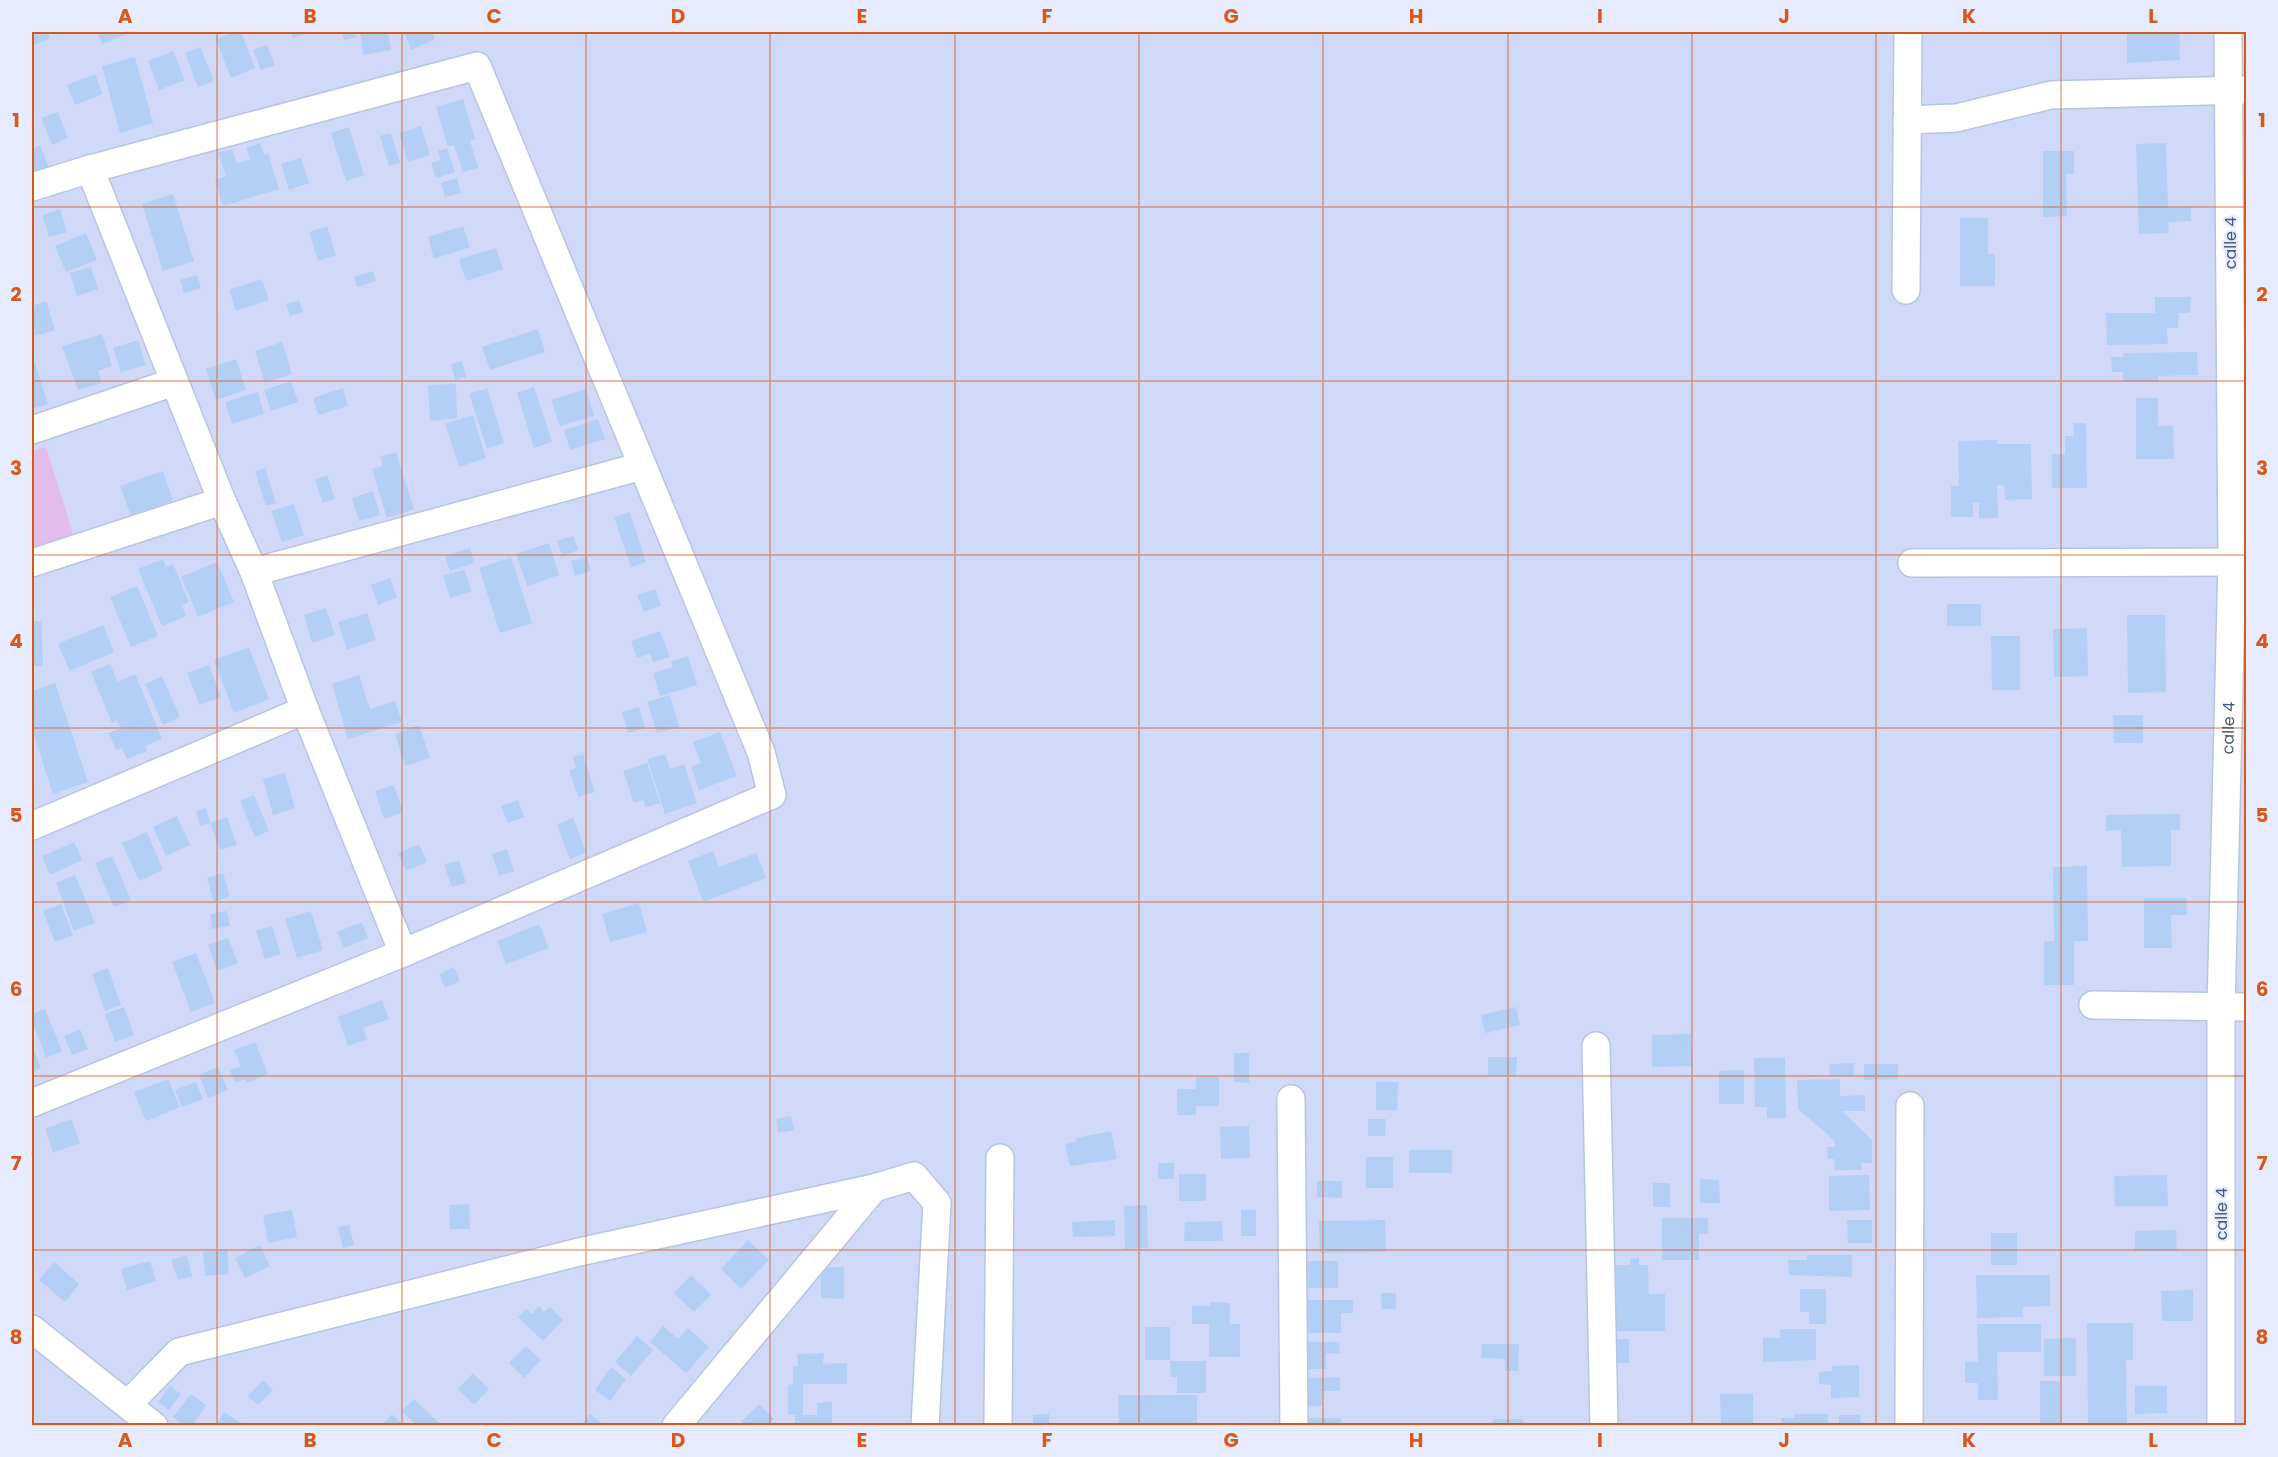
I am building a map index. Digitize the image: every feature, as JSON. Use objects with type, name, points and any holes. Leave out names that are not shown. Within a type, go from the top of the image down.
[{"type":"street","points":[[1906,290],[1908,32]]},
{"type":"street","name":"calle 4","points":[[2221,1425],[2234,1007],[2239,562],[2237,90],[2228,32]]},
{"type":"street","points":[[32,187],[90,169],[477,66],[761,752],[772,795],[403,953],[32,1103]]},
{"type":"street","points":[[1907,120],[1956,118],[2051,95],[2237,90]]},
{"type":"street","points":[[90,169],[222,501],[254,572],[305,710],[403,953]]},
{"type":"street","points":[[32,430],[174,382]]},
{"type":"street","points":[[254,572],[642,466]]},
{"type":"street","points":[[32,563],[222,501]]},
{"type":"street","points":[[1912,563],[2239,562]]},
{"type":"street","points":[[32,826],[305,710]]},
{"type":"street","points":[[2093,1005],[2234,1007]]},
{"type":"street","points":[[1596,1046],[1604,1425]]},
{"type":"street","points":[[1291,1099],[1294,1425]]},
{"type":"street","points":[[1909,1425],[1910,1106]]},
{"type":"street","points":[[998,1425],[1000,1158]]},
{"type":"street","points":[[128,1404],[179,1352],[579,1252],[874,1188],[914,1176],[937,1203],[925,1425]]},
{"type":"street","points":[[676,1425],[874,1188]]},
{"type":"street","points":[[32,1329],[154,1425]]},
{"type":"shaded area","points":[[32,32],[2246,32],[2246,1425],[32,1425]]},
{"type":"shaded area","points":[[46,447],[74,537],[32,550],[32,451]]},
{"type":"building","points":[[32,32],[47,32],[50,38],[32,46]]},
{"type":"building","points":[[97,32],[132,32],[102,44]]},
{"type":"building","points":[[234,32],[241,32],[255,68],[231,78],[216,39]]},
{"type":"building","points":[[290,32],[310,32],[293,38]]},
{"type":"building","points":[[342,32],[356,32],[357,38],[344,40]]},
{"type":"building","points":[[360,32],[388,32],[391,50],[363,55]]},
{"type":"building","points":[[404,32],[432,32],[435,39],[411,50]]},
{"type":"building","points":[[2127,32],[2179,32],[2180,60],[2127,63]]},
{"type":"building","points":[[267,45],[275,65],[261,70],[253,50]]},
{"type":"building","points":[[200,47],[214,81],[198,87],[185,53]]},
{"type":"building","points":[[173,51],[185,80],[159,90],[148,61]]},
{"type":"building","points":[[135,57],[153,123],[120,133],[102,66]]},
{"type":"building","points":[[95,74],[103,94],[75,105],[67,85]]},
{"type":"building","points":[[463,99],[475,139],[470,141],[478,168],[463,172],[454,145],[448,147],[436,107]]},
{"type":"building","points":[[58,112],[68,138],[52,145],[41,118]]},
{"type":"building","points":[[421,126],[430,155],[408,162],[399,133]]},
{"type":"building","points":[[349,127],[364,175],[346,181],[331,133]]},
{"type":"building","points":[[391,133],[400,163],[389,166],[380,136]]},
{"type":"building","points":[[260,143],[264,155],[268,153],[279,189],[223,206],[215,180],[226,176],[218,153],[232,149],[237,163],[250,159],[246,148]]},
{"type":"building","points":[[2166,143],[2168,208],[2191,207],[2191,221],[2168,222],[2169,233],[2139,234],[2136,144]]},
{"type":"building","points":[[40,145],[50,170],[37,176],[32,164],[32,149]]},
{"type":"building","points":[[447,148],[455,172],[436,178],[431,163],[441,160],[438,151]]},
{"type":"building","points":[[2043,151],[2074,151],[2074,174],[2066,174],[2067,216],[2043,217]]},
{"type":"building","points":[[301,158],[309,183],[289,190],[281,164]]},
{"type":"building","points":[[457,178],[461,193],[445,197],[441,183]]},
{"type":"building","points":[[173,194],[194,261],[163,271],[142,204]]},
{"type":"building","points":[[60,209],[67,232],[49,237],[42,215]]},
{"type":"building","points":[[1960,218],[1988,218],[1988,254],[1995,254],[1995,286],[1960,286]]},
{"type":"building","points":[[327,226],[336,255],[318,261],[309,232]]},
{"type":"building","points":[[463,226],[470,247],[434,259],[428,237]]},
{"type":"building","points":[[86,233],[97,260],[66,272],[55,246]]},
{"type":"building","points":[[496,248],[503,269],[466,281],[459,259]]},
{"type":"building","points":[[91,267],[98,289],[77,296],[70,273]]},
{"type":"building","points":[[373,271],[376,281],[357,287],[354,277]]},
{"type":"building","points":[[197,275],[201,288],[184,293],[180,280]]},
{"type":"building","points":[[262,279],[269,300],[236,311],[229,290]]},
{"type":"building","points":[[2155,297],[2191,297],[2190,313],[2179,313],[2178,328],[2167,328],[2168,344],[2107,345],[2106,313],[2155,313]]},
{"type":"building","points":[[299,300],[303,312],[290,316],[286,304]]},
{"type":"building","points":[[46,301],[55,330],[35,336],[32,306]]},
{"type":"building","points":[[538,329],[545,352],[490,370],[482,347]]},
{"type":"building","points":[[102,334],[112,366],[98,371],[102,383],[78,390],[62,346]]},
{"type":"building","points":[[138,340],[146,365],[121,372],[113,348]]},
{"type":"building","points":[[282,342],[292,374],[265,383],[255,351]]},
{"type":"building","points":[[2197,352],[2198,375],[2158,376],[2158,382],[2123,382],[2123,372],[2112,372],[2111,357],[2123,357],[2123,353]]},
{"type":"building","points":[[236,359],[246,390],[216,400],[206,369]]},
{"type":"building","points":[[462,361],[466,377],[455,380],[451,364]]},
{"type":"building","points":[[35,363],[48,404],[32,409],[32,365]]},
{"type":"building","points":[[291,381],[298,402],[271,411],[264,390]]},
{"type":"building","points":[[456,384],[457,418],[430,421],[428,385]]},
{"type":"building","points":[[534,387],[552,442],[534,448],[517,393]]},
{"type":"building","points":[[343,388],[348,406],[318,415],[313,398]]},
{"type":"building","points":[[487,388],[504,443],[487,449],[469,394]]},
{"type":"building","points":[[586,389],[594,416],[560,426],[551,400]]},
{"type":"building","points":[[258,392],[264,414],[232,424],[225,402]]},
{"type":"building","points":[[2136,398],[2158,398],[2158,426],[2173,426],[2174,459],[2136,459]]},
{"type":"building","points":[[473,415],[486,458],[459,467],[445,424]]},
{"type":"building","points":[[598,419],[605,439],[570,450],[564,430]]},
{"type":"building","points":[[2073,423],[2086,423],[2087,488],[2052,488],[2052,454],[2065,454],[2065,436],[2074,436]]},
{"type":"building","points":[[1997,440],[1997,444],[2031,444],[2032,499],[2005,500],[2004,485],[1997,485],[1998,518],[1979,518],[1979,503],[1973,503],[1973,517],[1951,517],[1951,486],[1959,486],[1958,441]]},
{"type":"building","points":[[396,452],[414,509],[387,518],[372,469],[383,466],[380,457]]},
{"type":"building","points":[[265,468],[276,503],[266,506],[255,471]]},
{"type":"building","points":[[163,471],[173,501],[131,516],[120,486]]},
{"type":"building","points":[[327,475],[335,499],[323,503],[315,480]]},
{"type":"building","points":[[373,491],[380,515],[359,521],[352,498]]},
{"type":"building","points":[[294,504],[304,535],[282,542],[271,511]]},
{"type":"building","points":[[630,512],[646,562],[631,567],[614,517]]},
{"type":"building","points":[[573,536],[578,550],[562,556],[557,541]]},
{"type":"building","points":[[549,543],[559,575],[527,586],[516,554]]},
{"type":"building","points":[[470,548],[474,563],[450,571],[445,556]]},
{"type":"building","points":[[587,556],[591,571],[575,576],[571,561]]},
{"type":"building","points":[[511,557],[532,623],[500,633],[479,568]]},
{"type":"building","points":[[163,559],[166,567],[173,564],[189,602],[182,606],[186,616],[162,626],[138,569]]},
{"type":"building","points":[[217,562],[234,602],[198,617],[181,577]]},
{"type":"building","points":[[464,570],[472,591],[450,598],[443,576]]},
{"type":"building","points":[[390,578],[397,597],[378,605],[371,585]]},
{"type":"building","points":[[137,586],[158,636],[131,647],[110,597]]},
{"type":"building","points":[[655,589],[661,605],[644,612],[637,595]]},
{"type":"building","points":[[1947,604],[1981,604],[1981,626],[1947,626]]},
{"type":"building","points":[[326,608],[335,635],[312,643],[304,615]]},
{"type":"building","points":[[367,613],[376,640],[347,650],[338,622]]},
{"type":"building","points":[[2127,615],[2165,615],[2166,692],[2128,693]]},
{"type":"building","points":[[32,621],[41,621],[43,666],[32,666]]},
{"type":"building","points":[[103,625],[114,652],[70,671],[58,644]]},
{"type":"building","points":[[2087,628],[2088,676],[2054,677],[2053,629]]},
{"type":"building","points":[[660,631],[670,657],[653,662],[650,654],[637,658],[631,641]]},
{"type":"building","points":[[1991,636],[2020,636],[2020,690],[1992,690]]},
{"type":"building","points":[[249,647],[269,699],[234,713],[214,660]]},
{"type":"building","points":[[688,656],[697,685],[660,696],[653,673],[673,667],[671,662]]},
{"type":"building","points":[[110,664],[118,682],[135,674],[162,739],[145,746],[147,751],[127,759],[122,748],[116,750],[109,733],[121,728],[117,720],[112,723],[91,672]]},
{"type":"building","points":[[209,665],[221,697],[200,705],[187,673]]},
{"type":"building","points":[[359,675],[370,709],[395,701],[402,722],[348,739],[332,684]]},
{"type":"building","points":[[162,676],[180,717],[163,725],[145,684]]},
{"type":"building","points":[[55,683],[88,782],[53,794],[32,729],[32,691]]},
{"type":"building","points":[[670,695],[679,727],[657,733],[647,702]]},
{"type":"building","points":[[639,707],[645,728],[628,733],[622,712]]},
{"type":"building","points":[[2113,715],[2143,715],[2143,743],[2114,743]]},
{"type":"building","points":[[419,725],[430,758],[405,766],[395,734]]},
{"type":"building","points":[[720,732],[737,776],[699,790],[691,767],[701,763],[693,742]]},
{"type":"building","points":[[583,754],[595,792],[578,797],[569,770],[576,768],[573,757]]},
{"type":"building","points":[[665,754],[670,769],[684,764],[697,803],[665,814],[647,759]]},
{"type":"building","points":[[647,763],[660,803],[646,807],[643,800],[634,803],[623,771]]},
{"type":"building","points":[[285,773],[295,808],[273,815],[263,779]]},
{"type":"building","points":[[394,785],[403,812],[384,819],[375,791]]},
{"type":"building","points":[[254,795],[269,831],[255,837],[240,801]]},
{"type":"building","points":[[518,800],[524,817],[508,823],[501,806]]},
{"type":"building","points":[[206,808],[210,823],[200,826],[196,811]]},
{"type":"building","points":[[2180,814],[2180,830],[2171,830],[2171,866],[2122,867],[2121,830],[2106,831],[2106,815]]},
{"type":"building","points":[[177,816],[190,845],[166,856],[153,827]]},
{"type":"building","points":[[227,817],[237,845],[220,850],[210,823]]},
{"type":"building","points":[[573,818],[586,852],[570,859],[557,825]]},
{"type":"building","points":[[147,832],[163,870],[139,881],[122,843]]},
{"type":"building","points":[[74,842],[82,860],[50,875],[42,856]]},
{"type":"building","points":[[419,844],[427,862],[406,871],[398,853]]},
{"type":"building","points":[[507,849],[514,871],[499,876],[492,854]]},
{"type":"building","points":[[713,851],[719,867],[756,853],[766,878],[703,902],[688,861]]},
{"type":"building","points":[[112,856],[131,900],[114,907],[95,863]]},
{"type":"building","points":[[459,860],[466,883],[452,887],[444,865]]},
{"type":"building","points":[[2087,866],[2088,941],[2074,941],[2074,985],[2044,985],[2044,941],[2054,941],[2053,867]]},
{"type":"building","points":[[223,873],[230,897],[214,902],[207,878]]},
{"type":"building","points":[[75,875],[95,923],[74,931],[56,883]]},
{"type":"building","points":[[2144,898],[2186,898],[2187,915],[2171,915],[2172,948],[2144,948]]},
{"type":"building","points":[[639,903],[647,932],[610,942],[602,914]]},
{"type":"building","points":[[61,904],[73,935],[55,942],[43,911]]},
{"type":"building","points":[[227,911],[230,926],[212,929],[210,914]]},
{"type":"building","points":[[311,911],[323,950],[297,958],[285,919]]},
{"type":"building","points":[[362,922],[368,938],[344,948],[337,932]]},
{"type":"building","points":[[539,924],[549,948],[506,964],[497,941]]},
{"type":"building","points":[[272,926],[281,954],[265,959],[256,931]]},
{"type":"building","points":[[228,938],[238,963],[217,971],[208,945]]},
{"type":"building","points":[[196,953],[215,1003],[191,1012],[172,962]]},
{"type":"building","points":[[454,967],[460,981],[445,988],[439,974]]},
{"type":"building","points":[[108,968],[121,1005],[105,1011],[92,974]]},
{"type":"building","points":[[382,1000],[389,1019],[363,1028],[367,1039],[348,1046],[338,1017]]},
{"type":"building","points":[[124,1007],[134,1035],[115,1042],[105,1014]]},
{"type":"building","points":[[1516,1007],[1520,1025],[1485,1033],[1481,1015]]},
{"type":"building","points":[[45,1009],[62,1051],[46,1058],[32,1021],[32,1014]]},
{"type":"building","points":[[80,1029],[88,1049],[72,1055],[64,1036]]},
{"type":"building","points":[[1691,1034],[1692,1066],[1652,1067],[1652,1035]]},
{"type":"building","points":[[255,1042],[268,1074],[247,1083],[245,1079],[235,1083],[230,1070],[241,1066],[234,1050]]},
{"type":"building","points":[[32,1046],[41,1068],[32,1072]]},
{"type":"building","points":[[1234,1053],[1249,1053],[1249,1083],[1234,1082]]},
{"type":"building","points":[[1488,1057],[1517,1057],[1516,1076],[1488,1075]]},
{"type":"building","points":[[1754,1058],[1785,1058],[1786,1118],[1767,1118],[1767,1107],[1755,1107]]},
{"type":"building","points":[[1854,1063],[1854,1076],[1830,1076],[1829,1064]]},
{"type":"building","points":[[1864,1064],[1898,1064],[1898,1079],[1864,1080]]},
{"type":"building","points":[[218,1067],[228,1090],[208,1098],[199,1075]]},
{"type":"building","points":[[1744,1070],[1744,1104],[1719,1104],[1719,1071]]},
{"type":"building","points":[[1196,1077],[1219,1077],[1219,1106],[1196,1106],[1196,1115],[1177,1115],[1177,1089],[1196,1089]]},
{"type":"building","points":[[168,1079],[180,1107],[146,1121],[134,1092]]},
{"type":"building","points":[[1840,1079],[1840,1096],[1865,1095],[1865,1111],[1842,1111],[1872,1140],[1872,1163],[1861,1163],[1862,1170],[1835,1170],[1834,1159],[1828,1159],[1827,1147],[1835,1147],[1834,1140],[1798,1109],[1797,1080]]},
{"type":"building","points":[[196,1082],[203,1099],[182,1107],[175,1090]]},
{"type":"building","points":[[1376,1082],[1398,1082],[1397,1110],[1376,1110]]},
{"type":"building","points":[[791,1116],[794,1130],[778,1133],[776,1119]]},
{"type":"building","points":[[71,1119],[80,1143],[53,1153],[45,1129]]},
{"type":"building","points":[[1368,1119],[1386,1119],[1385,1136],[1368,1136]]},
{"type":"building","points":[[1249,1126],[1250,1158],[1221,1159],[1220,1127]]},
{"type":"building","points":[[1111,1131],[1117,1159],[1070,1166],[1065,1144],[1077,1141],[1076,1138]]},
{"type":"building","points":[[1409,1150],[1452,1150],[1452,1173],[1409,1173]]},
{"type":"building","points":[[1366,1157],[1393,1157],[1393,1188],[1366,1188]]},
{"type":"building","points":[[1158,1163],[1174,1163],[1174,1179],[1158,1179]]},
{"type":"building","points":[[1179,1174],[1206,1174],[1206,1201],[1179,1201]]},
{"type":"building","points":[[1869,1175],[1870,1210],[1829,1211],[1829,1176]]},
{"type":"building","points":[[2167,1175],[2168,1206],[2115,1206],[2114,1176]]},
{"type":"building","points":[[1700,1179],[1719,1180],[1720,1203],[1700,1203]]},
{"type":"building","points":[[1317,1181],[1342,1181],[1342,1198],[1317,1197]]},
{"type":"building","points":[[1653,1183],[1670,1183],[1670,1207],[1653,1207]]},
{"type":"building","points":[[469,1204],[470,1229],[450,1229],[449,1205]]},
{"type":"building","points":[[1147,1205],[1148,1248],[1125,1249],[1124,1206]]},
{"type":"building","points":[[292,1210],[297,1237],[268,1243],[263,1215]]},
{"type":"building","points":[[1241,1210],[1256,1210],[1256,1236],[1241,1236]]},
{"type":"building","points":[[1662,1218],[1708,1218],[1708,1234],[1699,1234],[1699,1260],[1662,1260]]},
{"type":"building","points":[[1115,1220],[1115,1236],[1073,1237],[1072,1222]]},
{"type":"building","points":[[1385,1220],[1386,1252],[1320,1253],[1319,1221]]},
{"type":"building","points":[[1847,1220],[1872,1220],[1872,1243],[1848,1243]]},
{"type":"building","points":[[1222,1221],[1223,1241],[1184,1241],[1185,1222]]},
{"type":"building","points":[[349,1225],[354,1245],[343,1248],[338,1227]]},
{"type":"building","points":[[2176,1230],[2177,1251],[2135,1251],[2135,1231]]},
{"type":"building","points":[[1991,1233],[2017,1233],[2017,1265],[1991,1265]]},
{"type":"building","points":[[748,1240],[769,1260],[741,1289],[721,1269]]},
{"type":"building","points":[[260,1245],[270,1266],[245,1278],[235,1258]]},
{"type":"building","points":[[227,1250],[229,1274],[205,1276],[203,1252]]},
{"type":"building","points":[[187,1255],[192,1276],[178,1280],[171,1260]]},
{"type":"building","points":[[1807,1255],[1852,1255],[1852,1277],[1789,1275],[1788,1260],[1807,1260]]},
{"type":"building","points":[[1639,1258],[1639,1265],[1648,1265],[1649,1294],[1665,1294],[1665,1331],[1607,1331],[1607,1295],[1616,1295],[1616,1265],[1630,1265],[1630,1259]]},
{"type":"building","points":[[150,1261],[156,1281],[127,1290],[121,1269]]},
{"type":"building","points":[[1297,1261],[1338,1261],[1338,1288],[1297,1288]]},
{"type":"building","points":[[54,1262],[79,1284],[65,1302],[39,1280]]},
{"type":"building","points":[[821,1267],[844,1267],[844,1299],[821,1298]]},
{"type":"building","points":[[691,1275],[711,1295],[694,1312],[674,1293]]},
{"type":"building","points":[[1976,1275],[2050,1275],[2050,1306],[2023,1307],[2023,1317],[1977,1318]]},
{"type":"building","points":[[1800,1289],[1826,1289],[1826,1324],[1809,1324],[1809,1312],[1800,1312]]},
{"type":"building","points":[[2193,1290],[2193,1321],[2162,1321],[2161,1291]]},
{"type":"building","points":[[1381,1293],[1396,1293],[1396,1309],[1382,1309]]},
{"type":"building","points":[[1301,1300],[1353,1300],[1353,1313],[1341,1313],[1341,1333],[1302,1333]]},
{"type":"building","points":[[1210,1302],[1230,1303],[1230,1324],[1240,1324],[1240,1357],[1209,1357],[1209,1324],[1192,1324],[1192,1306],[1210,1306]]},
{"type":"building","points":[[539,1306],[544,1312],[550,1307],[563,1320],[543,1341],[518,1317],[526,1309],[532,1314]]},
{"type":"building","points":[[2087,1323],[2133,1323],[2133,1360],[2126,1360],[2127,1426],[2088,1426]]},
{"type":"building","points":[[1977,1324],[2041,1324],[2041,1352],[1997,1352],[1998,1400],[1978,1400],[1978,1383],[1965,1383],[1965,1362],[1978,1362]]},
{"type":"building","points":[[663,1326],[678,1339],[688,1328],[709,1347],[686,1373],[650,1342]]},
{"type":"building","points":[[1145,1327],[1170,1327],[1170,1360],[1145,1360]]},
{"type":"building","points":[[1780,1329],[1816,1329],[1816,1360],[1763,1362],[1763,1338],[1780,1338]]},
{"type":"building","points":[[637,1336],[653,1350],[631,1376],[615,1362]]},
{"type":"building","points":[[2076,1338],[2076,1376],[2044,1376],[2044,1339]]},
{"type":"building","points":[[1612,1339],[1629,1339],[1629,1363],[1612,1363]]},
{"type":"building","points":[[1303,1342],[1339,1342],[1340,1354],[1326,1353],[1326,1369],[1304,1369]]},
{"type":"building","points":[[1482,1344],[1519,1344],[1518,1371],[1505,1371],[1505,1359],[1481,1358]]},
{"type":"building","points":[[526,1346],[541,1360],[524,1378],[509,1363]]},
{"type":"building","points":[[824,1353],[823,1364],[847,1363],[847,1384],[803,1384],[803,1415],[817,1415],[817,1403],[832,1402],[832,1426],[795,1426],[795,1415],[788,1415],[788,1385],[793,1384],[793,1366],[798,1366],[797,1354]]},
{"type":"building","points":[[1170,1361],[1206,1361],[1206,1393],[1177,1393],[1177,1377],[1171,1377]]},
{"type":"building","points":[[1859,1365],[1859,1397],[1831,1398],[1831,1385],[1819,1384],[1819,1372],[1832,1371],[1832,1366]]},
{"type":"building","points":[[611,1367],[626,1379],[610,1401],[595,1390]]},
{"type":"building","points":[[473,1373],[489,1389],[474,1405],[458,1389]]},
{"type":"building","points":[[1340,1377],[1340,1391],[1322,1391],[1322,1406],[1305,1406],[1304,1378]]},
{"type":"building","points":[[263,1380],[273,1390],[258,1405],[248,1396]]},
{"type":"building","points":[[2040,1381],[2060,1381],[2060,1426],[2040,1426]]},
{"type":"building","points":[[170,1386],[181,1394],[169,1410],[158,1402]]},
{"type":"building","points":[[2135,1386],[2167,1386],[2167,1413],[2135,1414]]},
{"type":"building","points":[[191,1394],[206,1405],[192,1426],[184,1426],[173,1417]]},
{"type":"building","points":[[1720,1394],[1753,1394],[1753,1424],[1721,1426]]},
{"type":"building","points":[[1118,1395],[1197,1395],[1197,1426],[1119,1426]]},
{"type":"building","points":[[414,1399],[438,1422],[435,1426],[417,1426],[402,1411]]},
{"type":"building","points":[[759,1404],[774,1419],[767,1426],[745,1426],[741,1422]]},
{"type":"building","points":[[224,1412],[242,1424],[241,1426],[215,1426]]},
{"type":"building","points":[[392,1414],[404,1426],[381,1426]]},
{"type":"building","points":[[590,1414],[605,1426],[581,1426]]},
{"type":"building","points":[[1049,1414],[1049,1426],[1033,1426],[1033,1415]]},
{"type":"building","points":[[1795,1414],[1828,1414],[1828,1426],[1782,1426],[1781,1418],[1795,1418]]},
{"type":"building","points":[[1839,1415],[1860,1415],[1861,1426],[1839,1426]]},
{"type":"building","points":[[1305,1418],[1341,1418],[1341,1426],[1305,1426]]},
{"type":"building","points":[[1493,1419],[1523,1419],[1523,1426],[1493,1426]]}]
